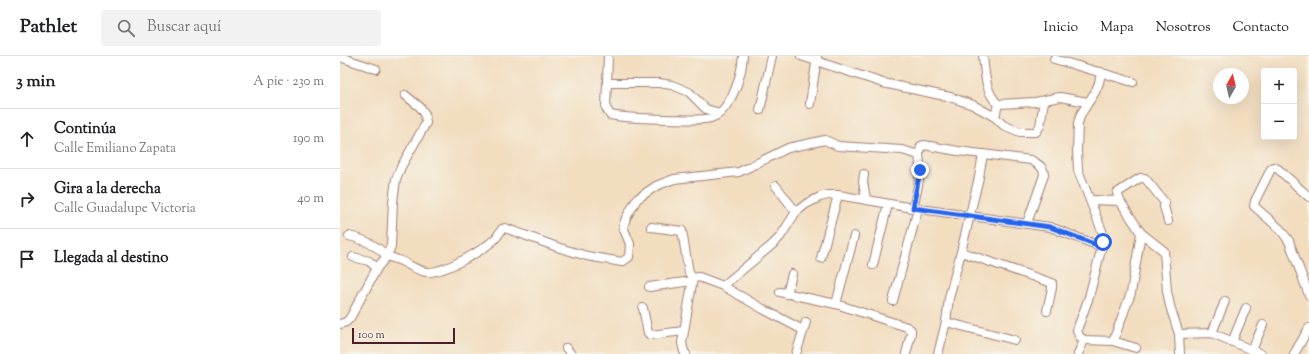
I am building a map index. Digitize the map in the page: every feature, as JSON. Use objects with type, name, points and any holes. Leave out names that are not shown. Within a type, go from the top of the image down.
[{"type":"street","points":[[608,56],[606,108],[610,115],[621,118],[686,119],[710,119],[720,113],[729,102],[735,90],[740,74],[743,56]]},
{"type":"street","points":[[760,110],[772,56]]},
{"type":"street","points":[[801,56],[817,58],[884,83],[950,97],[973,105],[995,117],[1003,125],[1020,132],[1036,132],[1040,126],[1044,100]]},
{"type":"street","points":[[983,56],[988,90],[998,104],[1060,97],[1087,102]]},
{"type":"street","points":[[340,57],[376,69]]},
{"type":"street","points":[[810,104],[817,58]]},
{"type":"street","points":[[1054,59],[1133,82]]},
{"type":"street","points":[[1101,72],[1099,83],[1095,92],[1087,102],[1078,123],[1078,170],[1104,236],[1089,297],[1077,330],[1079,336],[1084,340],[1113,341],[1136,348]]},
{"type":"street","points":[[607,83],[659,83],[672,85],[689,92],[706,109],[720,113]]},
{"type":"street","points":[[340,324],[346,322],[350,318],[377,268],[387,256],[391,246],[393,202],[396,179],[401,167],[426,123],[426,114],[405,95]]},
{"type":"street","points":[[995,117],[998,104]]},
{"type":"street","points":[[349,236],[364,240],[378,248],[387,256],[401,261],[413,268],[426,272],[437,272],[457,264],[496,239],[502,229],[505,228],[587,256],[622,262],[629,257],[630,244],[623,227],[626,218],[637,199],[656,186],[674,179],[739,172],[788,148],[825,140],[838,146],[902,150],[919,155]]},
{"type":"street","points":[[893,301],[916,209],[920,170],[919,155],[921,146],[924,145],[1031,160],[1041,166],[1044,171],[1044,176],[1027,223]]},
{"type":"street","points":[[938,354],[946,322],[949,298],[979,177],[983,154]]},
{"type":"street","points":[[1309,198],[1278,169],[1274,168],[1271,169],[1267,176],[1254,206],[1280,229],[1290,241],[1309,295]]},
{"type":"street","points":[[864,174],[863,182],[866,199]]},
{"type":"street","points":[[1168,222],[1164,203],[1145,178],[1140,178],[1117,193],[1120,202],[1141,233],[1164,252],[1170,306],[1178,334],[1180,354]]},
{"type":"street","points":[[776,186],[796,212]]},
{"type":"street","points":[[724,286],[780,237],[796,212],[806,204],[820,197],[838,195],[916,209],[1050,227],[1102,247]]},
{"type":"street","points":[[821,258],[838,195]]},
{"type":"street","points":[[1091,200],[1120,202]]},
{"type":"street","points":[[873,265],[888,204]]},
{"type":"street","points":[[652,227],[682,231],[692,280],[682,343],[685,353]]},
{"type":"street","points":[[1113,341],[1131,292],[1141,233]]},
{"type":"street","points":[[836,304],[854,236]]},
{"type":"street","points":[[961,252],[1052,283],[1047,311]]},
{"type":"street","points":[[353,257],[370,261],[377,268]]},
{"type":"street","points":[[792,274],[784,293],[836,304],[907,327],[911,330],[911,334],[906,354]]},
{"type":"street","points":[[649,287],[692,280],[699,277],[724,286],[763,309],[804,326],[796,354]]},
{"type":"street","points":[[1212,334],[1225,301]]},
{"type":"street","points":[[644,308],[648,333],[650,335],[684,331]]},
{"type":"street","points":[[1232,342],[1246,308]]},
{"type":"street","points":[[946,322],[1015,340]]},
{"type":"street","points":[[1252,350],[1263,325]]},
{"type":"street","points":[[1294,354],[1309,328]]},
{"type":"street","points":[[1178,334],[1212,334],[1261,354]]},
{"type":"street","points":[[1078,354],[1084,340]]},
{"type":"route","points":[[920,170],[913,208],[1050,227],[1102,247],[1103,242]]}]
